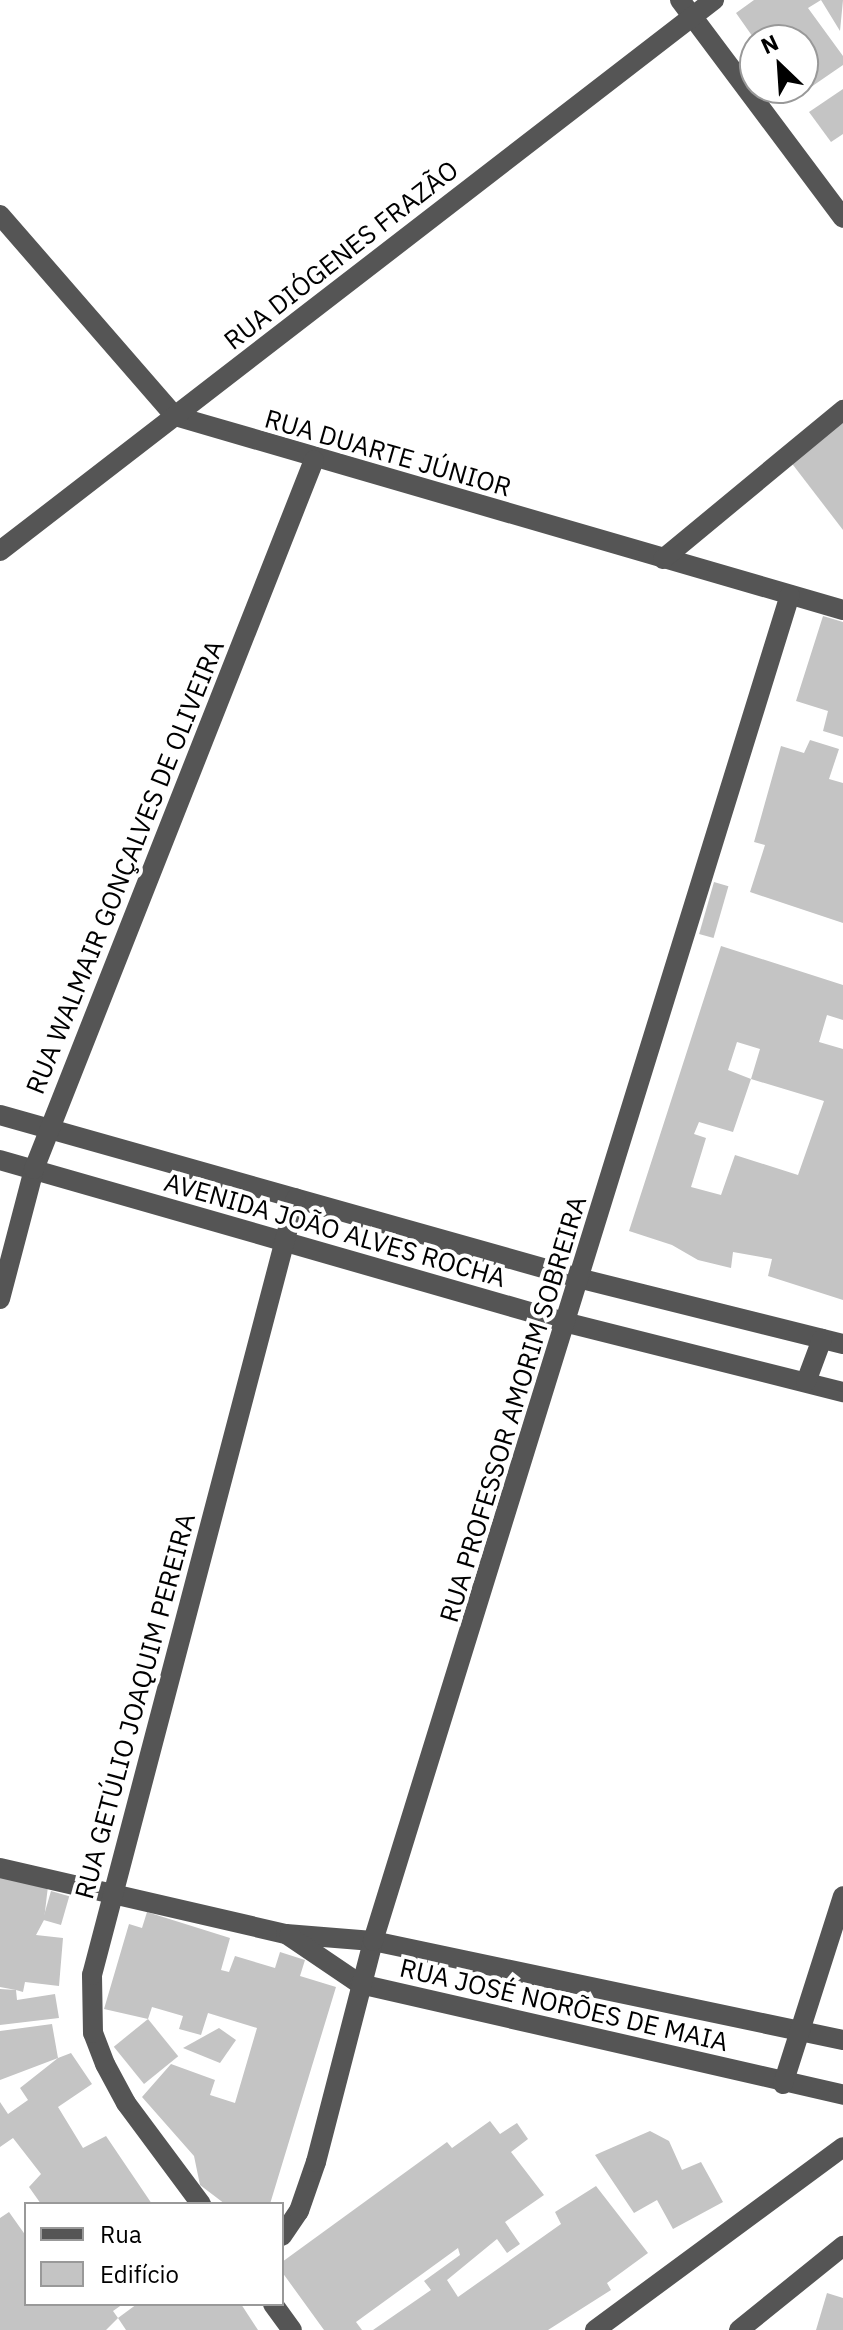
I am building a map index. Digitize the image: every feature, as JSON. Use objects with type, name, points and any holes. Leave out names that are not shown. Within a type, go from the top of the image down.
[{"type":"street","name":"RUA DIÓGENES FRAZÃO","points":[[0,551],[175,416],[685,8],[714,0]]},
{"type":"street","points":[[685,8],[843,218]]},
{"type":"street","points":[[0,215],[175,416]]},
{"type":"street","points":[[663,559],[843,410]]},
{"type":"street","name":"RUA DUARTE JÚNIOR","points":[[175,416],[314,460],[843,610]]},
{"type":"street","name":"RUA WALMAIR GONÇALVES DE OLIVEIRA","points":[[0,1299],[34,1169],[314,460]]},
{"type":"street","name":"RUA PROFESSOR AMORIM SOBREIRA","points":[[284,2233],[299,2211],[316,2162],[373,1941],[582,1279],[790,595]]},
{"type":"street","name":"AVENIDA JOÃO ALVES ROCHA","points":[[0,1115],[582,1279],[843,1344]]},
{"type":"street","name":"AVENIDA JOÃO ALVES ROCHA","points":[[3,1167],[34,1169],[284,1244],[568,1323],[843,1392]]},
{"type":"street","name":"RUA GETÚLIO JOAQUIM PEREIRA","points":[[200,2202],[126,2103],[93,2033],[96,1947],[113,1898],[296,1198]]},
{"type":"street","points":[[806,1382],[822,1339]]},
{"type":"street","name":"RUA JOSÉ NORÕES DE MAIA","points":[[0,1868],[113,1898],[286,1934],[373,1941],[843,2040]]},
{"type":"street","points":[[783,2084],[843,1896]]},
{"type":"street","name":"RUA JOSÉ NORÕES DE MAIA","points":[[286,1934],[360,1984],[783,2084],[843,2095]]},
{"type":"street","points":[[595,2330],[843,2147]]},
{"type":"street","points":[[739,2330],[843,2246]]},
{"type":"street","points":[[274,2306],[292,2330]]},
{"type":"building","points":[[754,0],[821,0],[808,8],[843,56],[843,65],[819,82],[819,24],[744,24],[736,13]]},
{"type":"building","points":[[821,0],[843,0],[840,31]]},
{"type":"building","points":[[843,89],[843,134],[831,142],[809,112]]},
{"type":"building","points":[[843,421],[843,530],[790,461]]},
{"type":"building","points":[[823,616],[843,622],[843,737],[823,731],[828,711],[796,701]]},
{"type":"building","points":[[810,740],[839,749],[829,779],[843,783],[843,923],[750,892],[765,845],[754,842],[781,746],[804,753]]},
{"type":"building","points":[[714,882],[728,886],[714,938],[699,934]]},
{"type":"building","points":[[721,946],[843,985],[843,1020],[827,1015],[819,1042],[843,1049],[843,1300],[768,1276],[772,1259],[733,1252],[731,1268],[698,1260],[672,1245],[629,1231]],"holes":[[[737,1042],[760,1049],[751,1079],[728,1070]],[[751,1079],[824,1101],[798,1175],[735,1155],[721,1195],[691,1187],[706,1138],[694,1134],[699,1122],[733,1132]]]},
{"type":"building","points":[[0,1877],[48,1886],[44,1920],[36,1935],[63,1938],[59,1986],[25,1982],[23,1992],[0,1987]]},
{"type":"building","points":[[51,1891],[69,1896],[61,1925],[43,1920]]},
{"type":"building","points":[[147,1912],[230,1938],[221,1970],[229,1972],[235,1956],[275,1968],[280,1952],[305,1960],[300,1976],[336,1987],[271,2202],[222,2202],[200,2185],[194,2156],[142,2097],[171,2064],[215,2080],[210,2095],[235,2103],[257,2028],[208,2013],[201,2035],[179,2029],[183,2016],[152,2007],[148,2019],[104,2009],[129,1924],[142,1928]]},
{"type":"building","points":[[0,1989],[16,1990],[17,2000],[55,1994],[59,2018],[0,2025]]},
{"type":"building","points":[[148,2019],[178,2056],[144,2084],[114,2047]]},
{"type":"building","points":[[52,2024],[58,2058],[0,2080],[0,2031]]},
{"type":"building","points":[[219,2028],[236,2040],[220,2063],[183,2048]]},
{"type":"building","points":[[71,2053],[92,2084],[58,2107],[83,2148],[106,2136],[151,2202],[40,2202],[29,2187],[41,2174],[13,2138],[0,2147],[0,2102],[8,2114],[28,2100],[20,2088],[58,2058]]},
{"type":"building","points":[[490,2121],[500,2134],[517,2123],[528,2139],[511,2152],[544,2195],[505,2222],[520,2244],[507,2253],[497,2239],[447,2280],[458,2297],[561,2224],[555,2212],[596,2186],[648,2253],[607,2283],[611,2290],[548,2330],[373,2330],[431,2290],[424,2281],[460,2255],[458,2248],[356,2322],[362,2330],[324,2330],[284,2275],[284,2261],[447,2142],[452,2148]]},
{"type":"building","points":[[650,2131],[669,2141],[682,2170],[701,2162],[723,2202],[673,2229],[657,2200],[634,2213],[595,2155]]},
{"type":"building","points":[[9,2212],[24,2233],[24,2306],[120,2306],[113,2311],[118,2318],[106,2330],[0,2330],[0,2218]]},
{"type":"building","points":[[827,2293],[843,2298],[843,2330],[816,2330]]},
{"type":"building","points":[[134,2306],[242,2306],[258,2330],[126,2330],[118,2318]]}]
